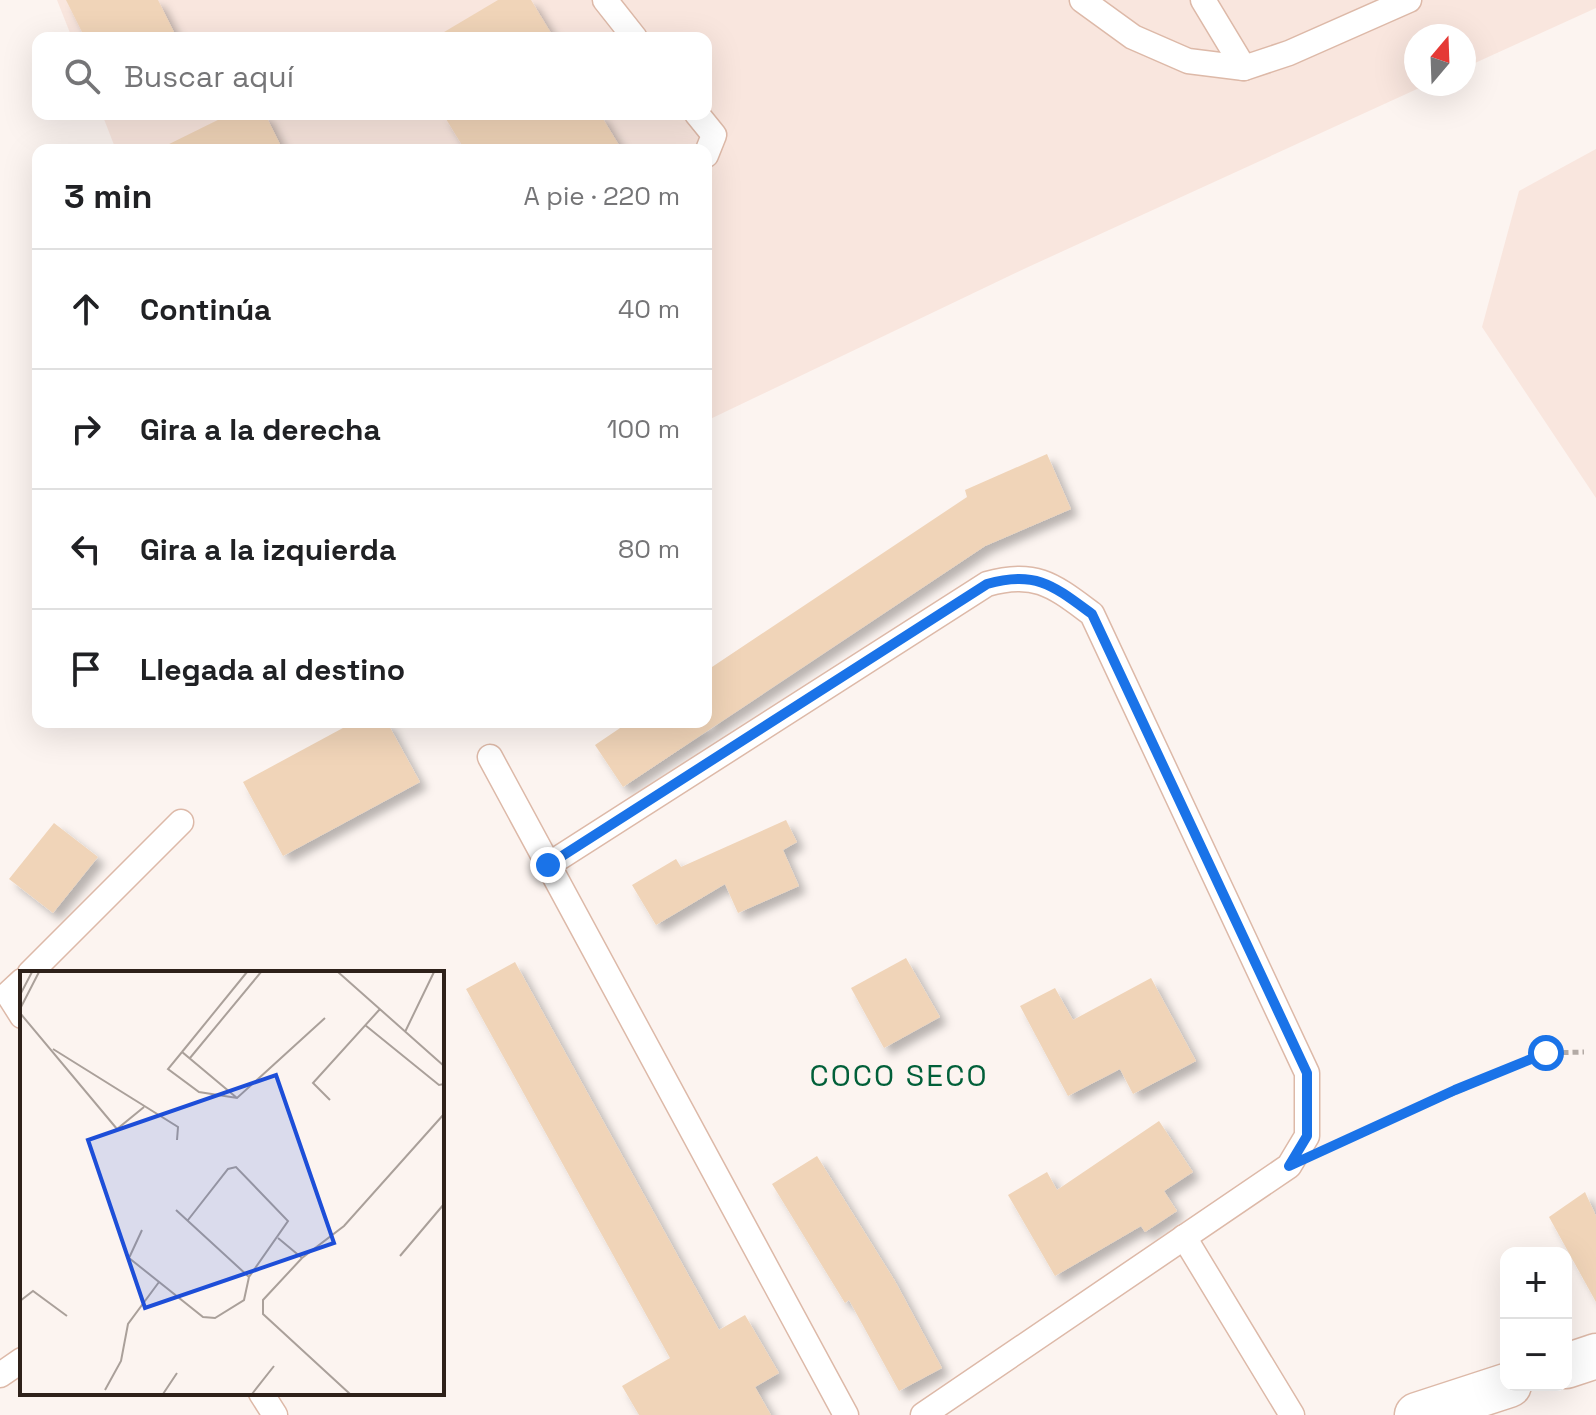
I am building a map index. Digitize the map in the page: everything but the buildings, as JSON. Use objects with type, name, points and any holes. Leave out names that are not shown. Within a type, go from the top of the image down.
[{"type":"street","points":[[1572,1364],[1596,1356]]},
{"type":"street","points":[[1417,1415],[1500,1388]]},
{"type":"lane","points":[[605,0],[630,32]]},
{"type":"lane","points":[[1082,0],[1133,37],[1188,61],[1244,68],[1289,53],[1409,0]]},
{"type":"lane","points":[[1203,0],[1244,68]]},
{"type":"lane","points":[[702,120],[714,135],[710,144]]},
{"type":"lane","points":[[548,865],[987,584],[1026,578],[1055,587],[1092,614],[1307,1073],[1307,1136],[1289,1166],[923,1415]]},
{"type":"lane","points":[[490,757],[846,1415]]},
{"type":"lane","points":[[32,971],[181,822]]},
{"type":"lane","points":[[20,983],[8,994],[20,1013]]},
{"type":"lane","points":[[1184,1237],[1292,1415]]},
{"type":"lane","points":[[0,1375],[20,1361]]},
{"type":"lane","points":[[262,1395],[275,1415]]},
{"type":"path","points":[[1289,1166],[1455,1090],[1546,1053],[1584,1052]]},
{"type":"shaded area","points":[[57,0],[1596,0],[1596,8],[1476,63],[1476,24],[1404,24],[1404,95],[1026,268],[712,418],[712,144],[114,144],[104,120],[712,120],[712,32],[70,32]]},
{"type":"shaded area","points":[[1596,149],[1596,498],[1482,327],[1519,191]]},
{"type":"district","name":"COCO SECO","points":[[899,1076]]},
{"type":"route","points":[[548,865],[987,584],[1026,578],[1055,587],[1092,614],[1307,1073],[1307,1136],[1289,1166],[1455,1090],[1546,1053]]}]
